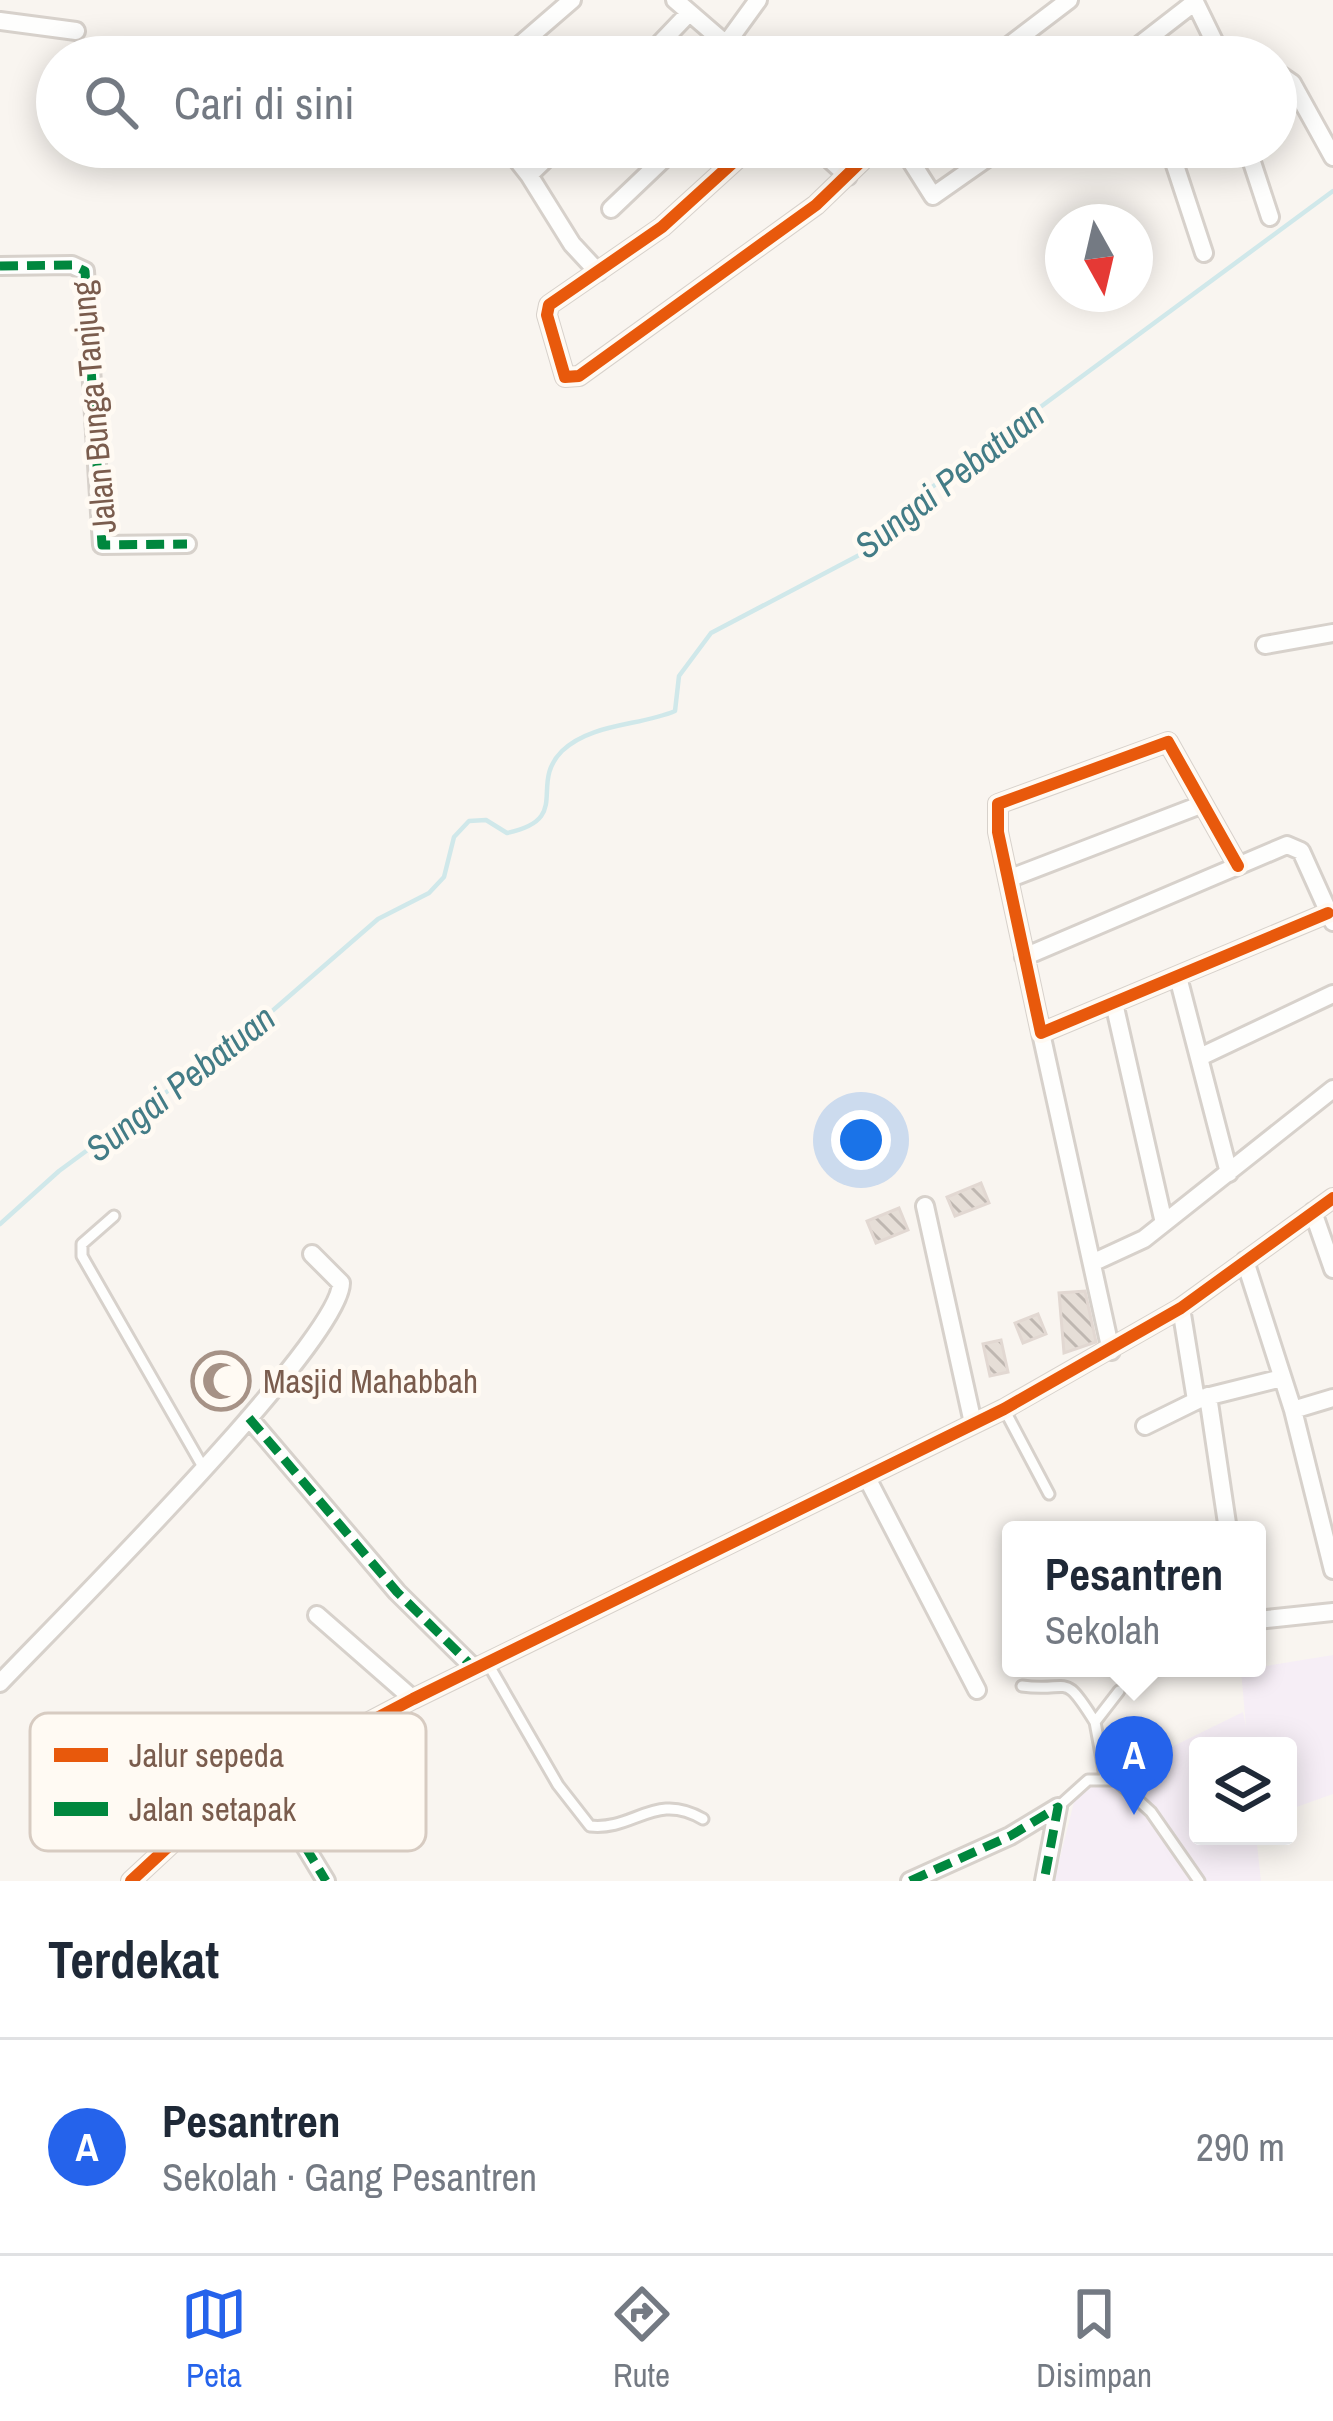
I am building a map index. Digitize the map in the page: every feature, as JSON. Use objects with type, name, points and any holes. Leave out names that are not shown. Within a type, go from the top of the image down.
[{"type":"street","points":[[674,0],[710,36]]},
{"type":"street","points":[[733,36],[758,0]]},
{"type":"street","points":[[1022,36],[1069,0]]},
{"type":"street","points":[[1153,36],[1195,1],[1211,36]]},
{"type":"street","points":[[532,36],[563,3]]},
{"type":"street","points":[[667,36],[689,13]]},
{"type":"street","points":[[0,22],[76,31]]},
{"type":"street","points":[[1297,92],[1333,157]]},
{"type":"street","points":[[524,168],[572,244],[598,272]]},
{"type":"street","points":[[529,175],[536,168]]},
{"type":"street","points":[[611,209],[654,168]]},
{"type":"street","points":[[727,168],[662,227],[546,311],[568,379],[579,376],[749,254],[856,168]]},
{"type":"street","points":[[839,168],[848,176]]},
{"type":"street","points":[[915,168],[933,196],[973,168]]},
{"type":"street","points":[[1176,168],[1204,253]]},
{"type":"street","points":[[1254,168],[1270,218]]},
{"type":"street","name":"Jalan Bunga Tanjung","points":[[0,266],[72,265],[85,271],[102,545],[187,544]]},
{"type":"street","points":[[1265,645],[1333,633]]},
{"type":"street","points":[[1111,1351],[995,814],[1002,801],[1168,742],[1238,866]]},
{"type":"street","points":[[1008,879],[1203,804]]},
{"type":"street","points":[[1024,957],[1280,847],[1297,847],[1331,918],[1041,1033]]},
{"type":"street","points":[[1178,977],[1229,1173]]},
{"type":"street","points":[[1200,1057],[1333,994]]},
{"type":"street","points":[[1114,1003],[1164,1223]]},
{"type":"street","points":[[1093,1263],[1131,1247],[1333,1089]]},
{"type":"street","points":[[386,1713],[867,1478],[1111,1351],[1181,1308],[1333,1198]]},
{"type":"street","points":[[925,1206],[973,1424]]},
{"type":"street","points":[[1313,1212],[1333,1268]]},
{"type":"street","points":[[0,1683],[307,1353],[338,1306],[339,1279],[311,1254]]},
{"type":"street","points":[[1246,1262],[1293,1410],[1333,1570]]},
{"type":"street","points":[[1181,1308],[1226,1521]]},
{"type":"street","points":[[1144,1426],[1202,1398],[1282,1378]]},
{"type":"street","points":[[1293,1410],[1333,1398]]},
{"type":"street","points":[[249,1418],[397,1592],[480,1665]]},
{"type":"street","points":[[867,1478],[977,1690]]},
{"type":"street","points":[[1266,1619],[1333,1612]]},
{"type":"street","points":[[317,1616],[413,1699]]},
{"type":"street","points":[[910,1881],[1010,1836],[1058,1807]]},
{"type":"street","points":[[1044,1881],[1058,1807]]},
{"type":"street","points":[[131,1881],[161,1851]]},
{"type":"street","points":[[308,1851],[326,1881]]},
{"type":"lane","points":[[115,1216],[82,1244],[82,1256],[203,1467]]},
{"type":"lane","points":[[1004,1409],[1049,1493]]},
{"type":"lane","points":[[480,1665],[590,1826],[604,1827],[671,1806],[703,1819]]},
{"type":"lane","points":[[1022,1686],[1059,1682],[1072,1688],[1096,1722],[1105,1776],[1151,1812],[1198,1881]]},
{"type":"lane","points":[[1096,1722],[1119,1691]]},
{"type":"lane","points":[[1058,1807],[1073,1789],[1105,1776]]},
{"type":"shaded area","points":[[1333,1655],[1333,1794],[1297,1807],[1297,1737],[1192,1737],[1243,1712],[1246,1727],[1242,1677],[1266,1677],[1266,1666]]},
{"type":"shaded area","points":[[1189,1739],[1189,1845],[1257,1845],[1261,1881],[1054,1881],[1076,1794]]},
{"type":"building","points":[[981,1183],[989,1203],[955,1216],[947,1197]]},
{"type":"building","points":[[899,1208],[908,1230],[876,1243],[867,1221]]},
{"type":"building","points":[[1085,1291],[1096,1342],[1064,1353],[1059,1293]]},
{"type":"building","points":[[1038,1314],[1046,1334],[1023,1343],[1015,1323]]},
{"type":"building","points":[[1001,1340],[1008,1372],[990,1376],[983,1344]]},
{"type":"building","name":"Masjid Mahabbah","points":[[208,1355],[246,1368],[236,1404],[196,1394]]},
{"type":"waterway","name":"Sungai Pebatuan","points":[[0,1224],[59,1171],[248,1032],[378,919],[429,893],[444,877],[454,837],[469,821],[486,820],[507,833],[527,827],[544,810],[548,776],[562,751],[601,730],[675,711],[679,676],[711,633],[865,552],[924,493],[1333,191]]},
{"type":"marked path","points":[[0,266],[72,265],[85,271],[102,545],[187,544]]},
{"type":"marked path","points":[[249,1418],[397,1592],[474,1668]]},
{"type":"marked path","points":[[910,1881],[1010,1836],[1058,1807],[1044,1881]]},
{"type":"marked path","points":[[308,1851],[326,1881]]},
{"type":"cycle path","points":[[727,168],[662,227],[549,305],[547,315],[565,377],[579,376],[816,205],[854,168]]},
{"type":"cycle path","points":[[1238,866],[1168,742],[998,804],[998,832],[1041,1033],[1328,913]]},
{"type":"cycle path","points":[[386,1713],[1004,1409],[1181,1308],[1333,1198]]},
{"type":"cycle path","points":[[131,1881],[163,1851]]},
{"type":"place","name":"Masjid Mahabbah","points":[[221,1381]]},
{"type":"place","name":"Pesantren","points":[[1134,1815]]}]
